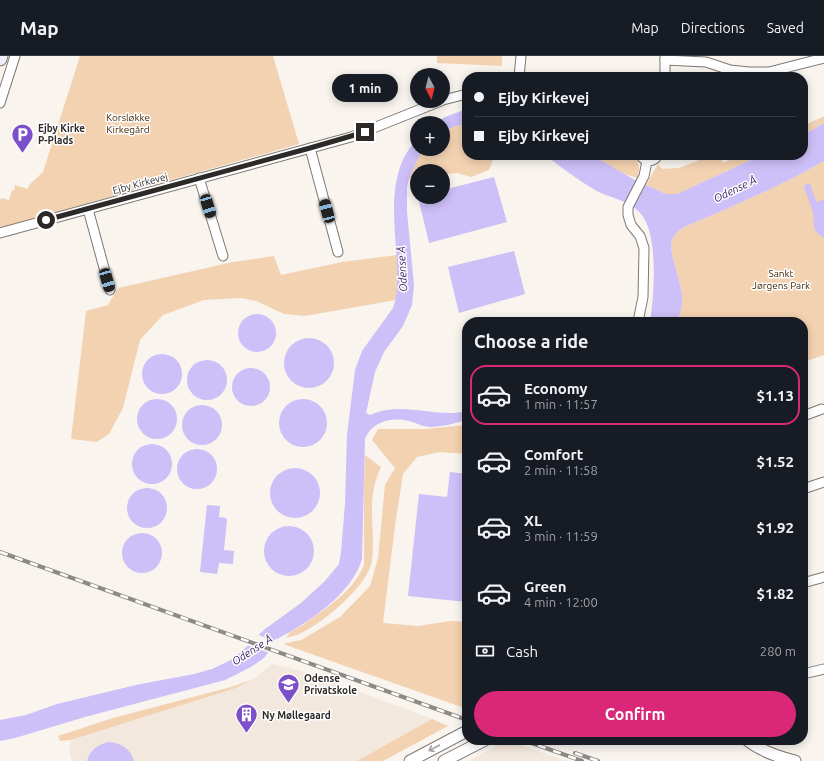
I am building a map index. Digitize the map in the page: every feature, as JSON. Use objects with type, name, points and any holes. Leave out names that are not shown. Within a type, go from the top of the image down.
[{"type":"street","points":[[0,103],[15,56]]},
{"type":"street","points":[[519,72],[520,56]]},
{"type":"street","points":[[665,72],[665,58],[706,62],[730,70],[769,72],[824,58]]},
{"type":"street","name":"Ejby Kirkevej","points":[[450,99],[462,95]]},
{"type":"street","name":"Ejby Kirkevej","points":[[0,233],[351,137],[424,108]]},
{"type":"street","points":[[310,148],[338,252]]},
{"type":"street","points":[[639,317],[643,297],[644,248],[640,236],[631,225],[628,215],[628,207],[646,168],[644,160]]},
{"type":"street","points":[[199,178],[223,256]]},
{"type":"street","points":[[88,209],[110,290]]},
{"type":"street","points":[[808,414],[822,408]]},
{"type":"street","points":[[808,487],[824,482]]},
{"type":"street","points":[[808,582],[824,577]]},
{"type":"street","points":[[808,673],[824,670]]},
{"type":"street","points":[[410,761],[462,733]]},
{"type":"street","points":[[444,761],[474,745]]},
{"type":"street","points":[[756,745],[782,758],[795,761]]},
{"type":"shaded area","name":"Odense Privatskole","points":[[272,664],[309,673],[432,719],[357,761],[72,761],[69,750],[71,740],[233,689],[254,679]]},
{"type":"shaded area","points":[[499,745],[519,745],[567,761],[468,761]]},
{"type":"green space","name":"Korsløkke Kirkegård","points":[[80,56],[273,56],[299,144],[0,228],[1,198],[9,200],[12,190],[14,191],[15,185],[28,189],[29,185],[43,172]]},
{"type":"green space","points":[[437,56],[502,56],[502,66],[437,63]]},
{"type":"green space","points":[[824,116],[824,123],[808,132],[808,124]]},
{"type":"green space","points":[[462,125],[462,160],[493,160],[489,170],[471,177],[457,173],[450,174],[450,164],[415,164],[420,156],[450,156],[450,128]]},
{"type":"green space","points":[[600,160],[636,160],[639,169],[638,178],[624,174]]},
{"type":"green space","points":[[699,160],[722,160],[723,163],[730,160],[751,160],[677,194],[665,194],[646,185],[658,164],[662,169],[679,168]]},
{"type":"green space","name":"Sankt Jørgens Park","points":[[824,161],[824,355],[808,360],[808,317],[679,317],[682,298],[681,289],[671,245],[675,234],[684,227],[772,188]]},
{"type":"green space","points":[[397,255],[396,300],[305,316],[284,314],[256,301],[241,298],[204,300],[163,315],[140,340],[123,408],[109,434],[97,442],[71,439],[86,311],[108,305],[118,288],[233,262],[274,256],[281,275],[342,262]]},
{"type":"green space","points":[[462,425],[462,454],[439,452],[417,457],[403,474],[383,623],[418,626],[450,621],[462,622],[462,707],[283,644],[301,640],[340,617],[370,586],[378,558],[385,485],[395,468],[372,440],[378,429],[424,429]]},
{"type":"green space","points":[[365,455],[381,467],[373,491],[373,548],[369,570],[355,591],[334,611],[312,627],[297,635],[286,638],[291,632],[338,599],[353,583],[364,565]]},
{"type":"green space","points":[[254,679],[233,689],[71,740],[60,741],[58,736],[113,718],[231,687]]},
{"type":"green space","points":[[432,719],[448,726],[383,761],[357,761]]},
{"type":"water","points":[[462,111],[462,125],[450,128],[450,116],[448,116]]},
{"type":"water","name":"Odense Å","points":[[824,123],[824,161],[772,188],[684,227],[674,236],[671,245],[682,298],[679,317],[651,317],[654,282],[653,251],[651,236],[647,224],[641,214],[631,205],[595,190],[552,160],[601,160],[633,179],[665,194],[677,194],[751,160],[808,160],[808,132]]},
{"type":"water","name":"Odense Å","points":[[410,149],[410,156],[420,156],[415,164],[410,164],[410,177],[407,187],[407,212],[414,285],[412,305],[403,326],[384,352],[375,372],[366,413],[370,415],[393,409],[446,413],[462,412],[462,421],[444,426],[430,427],[422,426],[409,421],[389,420],[378,424],[368,433],[365,439],[362,559],[357,572],[349,584],[315,616],[302,625],[275,639],[264,658],[251,667],[225,680],[0,741],[0,720],[26,715],[57,704],[136,685],[194,674],[212,669],[229,661],[240,653],[265,629],[301,603],[325,581],[339,564],[345,504],[347,435],[355,370],[362,351],[395,303],[397,269],[394,201],[400,168]]},
{"type":"water","points":[[494,177],[507,222],[429,243],[420,204],[450,204],[450,188]]},
{"type":"water","points":[[806,184],[810,184],[816,201],[818,202],[824,199],[824,238],[818,234],[814,228],[813,212],[804,187]]},
{"type":"water","points":[[514,251],[525,294],[459,313],[448,267]]},
{"type":"water","points":[[257,314],[267,317],[273,323],[276,333],[273,343],[267,349],[257,352],[247,349],[241,343],[238,333],[241,323],[247,317]]},
{"type":"water","points":[[309,338],[323,342],[330,349],[334,363],[330,377],[323,384],[309,388],[295,384],[288,377],[284,363],[288,349],[295,342]]},
{"type":"water","points":[[166,354],[173,357],[179,363],[182,374],[181,382],[173,391],[166,394],[158,394],[151,391],[143,382],[142,370],[145,363],[154,355]]},
{"type":"water","points":[[211,360],[218,363],[224,369],[227,380],[226,388],[218,397],[211,400],[203,400],[196,397],[188,388],[187,376],[190,369],[199,361]]},
{"type":"water","points":[[247,368],[255,368],[265,373],[269,380],[269,394],[265,401],[255,406],[247,406],[237,401],[235,398],[232,391],[232,383],[237,373],[240,371]]},
{"type":"water","points":[[161,399],[168,402],[174,408],[177,419],[176,427],[168,436],[161,439],[153,439],[146,436],[138,427],[137,415],[140,408],[149,400]]},
{"type":"water","points":[[298,399],[308,399],[317,403],[323,409],[326,414],[326,432],[317,443],[308,447],[298,447],[289,443],[283,437],[279,428],[279,418],[283,409],[289,403]]},
{"type":"water","points":[[206,405],[213,408],[219,414],[222,425],[221,433],[213,442],[206,445],[198,445],[191,442],[183,433],[182,421],[185,414],[194,406]]},
{"type":"water","points":[[156,444],[163,447],[169,453],[172,464],[171,472],[163,481],[156,484],[148,484],[141,481],[133,472],[132,460],[135,453],[144,445]]},
{"type":"water","points":[[201,449],[208,452],[214,458],[217,469],[216,477],[208,486],[201,489],[193,489],[186,486],[178,477],[177,465],[180,458],[189,450]]},
{"type":"water","points":[[295,468],[304,470],[313,475],[318,484],[320,493],[318,502],[313,511],[304,516],[295,518],[286,516],[277,511],[272,502],[270,493],[272,484],[277,475],[286,470]]},
{"type":"water","points":[[450,472],[462,473],[462,601],[408,596],[419,494],[447,497]]},
{"type":"water","points":[[151,488],[158,491],[164,497],[167,508],[166,516],[158,525],[151,528],[143,528],[136,525],[128,516],[127,504],[130,497],[139,489]]},
{"type":"water","points":[[207,505],[220,506],[219,517],[226,518],[227,520],[224,550],[234,551],[233,564],[219,563],[217,574],[200,572]]},
{"type":"water","points":[[289,526],[299,528],[307,533],[312,541],[314,551],[312,561],[307,569],[299,574],[289,576],[279,574],[271,569],[266,561],[264,551],[266,541],[271,533],[279,528]]},
{"type":"water","points":[[146,533],[153,536],[159,542],[162,553],[161,561],[153,570],[146,573],[138,573],[131,570],[123,561],[122,549],[125,542],[134,534]]},
{"type":"water","points":[[108,742],[124,747],[130,753],[134,761],[87,761],[94,748]]},
{"type":"pier","points":[[256,634],[276,642],[270,653],[246,645]]},
{"type":"railway","points":[[0,552],[462,718]]},
{"type":"railway","points":[[537,745],[582,761]]},
{"type":"railway","points":[[575,753],[598,761]]},
{"type":"place","name":"Ejby Kirke P-Plads","points":[[23,154]]},
{"type":"place","name":"Odense Privatskole","points":[[289,704]]},
{"type":"place","name":"Ny Møllegaard","points":[[246,734]]},
{"type":"route","points":[[46,220],[365,132]]}]
